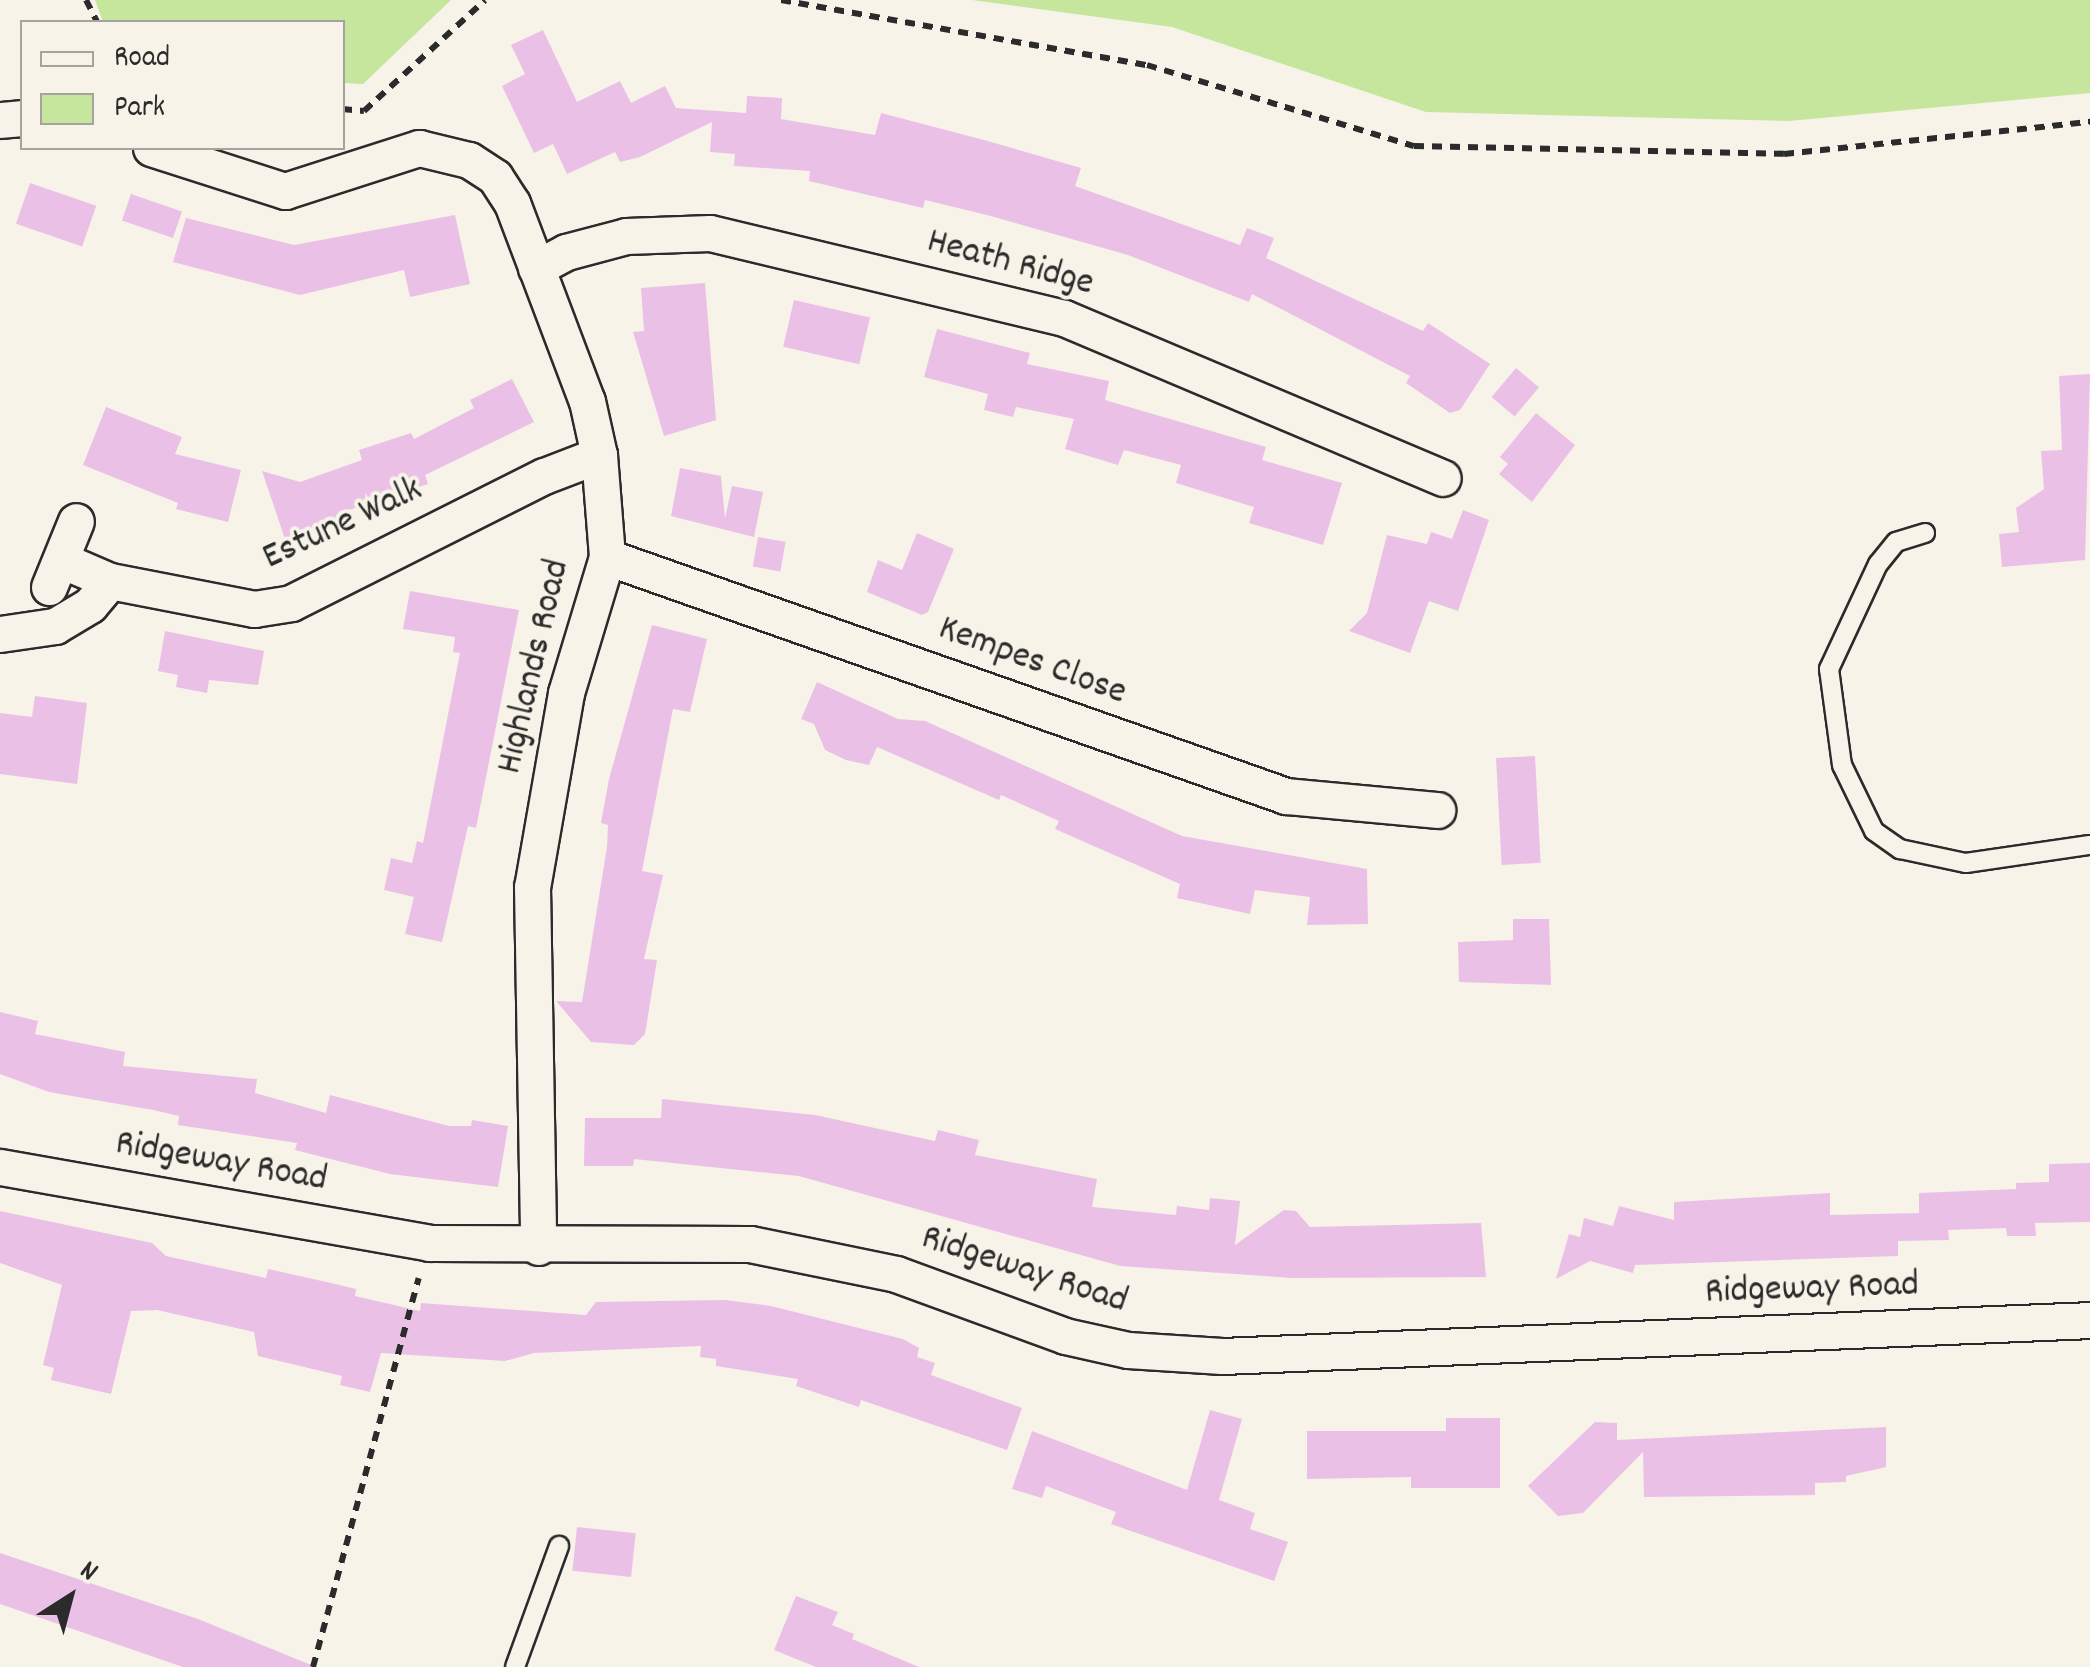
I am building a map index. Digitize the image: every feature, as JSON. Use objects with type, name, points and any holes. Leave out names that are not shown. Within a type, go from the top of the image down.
[{"type":"street","name":"Highlands Road","points":[[157,150],[285,190],[418,148],[448,152],[494,177],[512,203],[587,401],[599,455],[606,557],[566,693],[532,888],[538,1247]]},
{"type":"street","name":"Heath Ridge","points":[[536,268],[566,252],[626,236],[710,233],[1064,318],[1443,478]]},
{"type":"street","name":"Estune Walk","points":[[76,521],[55,574],[254,609],[291,602],[544,476],[599,455]]},
{"type":"street","name":"Kempes Close","points":[[606,557],[1286,796],[1437,810]]},
{"type":"street","points":[[0,634],[55,626],[90,605],[110,581]]},
{"type":"street","name":"Ridgeway Road","points":[[0,1166],[429,1243],[538,1247],[750,1244],[896,1274],[1065,1336],[1128,1350],[1222,1356],[2090,1320]]},
{"type":"lane","points":[[1925,533],[1896,542],[1878,564],[1829,669],[1830,714],[1842,765],[1874,830],[1900,850],[1966,862],[2090,844]]},
{"type":"lane","points":[[515,1667],[559,1546]]},
{"type":"path","points":[[345,109],[364,111],[485,0]]},
{"type":"path","points":[[781,0],[1148,65],[1414,146],[1784,154],[2090,122]]},
{"type":"path","points":[[313,1667],[429,1243]]},
{"type":"green space","points":[[95,0],[451,0],[363,84],[345,83],[345,20],[102,20]]},
{"type":"green space","points":[[972,0],[2090,0],[2090,93],[1789,121],[1426,112],[1172,27]]},
{"type":"building","points":[[543,30],[577,102],[620,81],[631,103],[665,86],[676,108],[746,113],[747,96],[782,98],[781,119],[875,135],[881,113],[984,140],[1081,168],[1075,186],[1240,245],[1247,228],[1274,238],[1266,258],[1423,331],[1428,323],[1490,364],[1460,410],[1450,413],[1406,383],[1410,376],[1252,294],[1249,302],[1128,255],[987,215],[925,200],[923,208],[809,181],[810,171],[734,166],[735,154],[710,152],[712,122],[640,157],[620,162],[615,152],[567,174],[553,144],[534,153],[502,86],[525,74],[511,45]]},
{"type":"building","points":[[30,183],[96,206],[82,246],[16,224]]},
{"type":"building","points":[[131,194],[182,212],[173,238],[122,220]]},
{"type":"building","points":[[455,215],[470,284],[410,297],[404,270],[300,295],[173,262],[186,218],[294,245]]},
{"type":"building","points":[[705,283],[716,420],[664,436],[633,332],[644,331],[641,288]]},
{"type":"building","points":[[794,300],[870,318],[859,364],[783,347]]},
{"type":"building","points":[[937,329],[1030,353],[1027,364],[1109,381],[1105,400],[1266,447],[1262,460],[1342,483],[1323,545],[1249,523],[1254,507],[1176,483],[1181,465],[1124,450],[1118,465],[1065,449],[1074,419],[1016,407],[1013,417],[984,410],[988,394],[924,377]]},
{"type":"building","points":[[1516,368],[1539,387],[1515,416],[1492,397]]},
{"type":"building","points":[[2090,374],[2085,560],[2002,567],[1999,534],[2019,532],[2016,508],[2044,489],[2041,451],[2062,450],[2059,376]]},
{"type":"building","points":[[512,379],[534,422],[425,475],[428,484],[340,513],[336,524],[286,542],[262,471],[300,482],[362,460],[359,450],[411,433],[414,439],[474,408],[470,400]]},
{"type":"building","points":[[106,407],[182,437],[175,454],[241,470],[228,522],[176,509],[178,503],[83,465]]},
{"type":"building","points":[[1536,413],[1575,445],[1532,502],[1499,474],[1508,464],[1500,457]]},
{"type":"building","points":[[680,468],[721,476],[725,518],[732,486],[763,492],[754,537],[671,516]]},
{"type":"building","points":[[1463,510],[1489,520],[1458,611],[1429,601],[1410,653],[1349,631],[1367,613],[1387,535],[1427,544],[1431,532],[1452,539]]},
{"type":"building","points":[[917,533],[954,549],[928,612],[922,615],[867,592],[878,560],[902,570]]},
{"type":"building","points":[[758,537],[786,542],[780,571],[753,567]]},
{"type":"building","points":[[410,591],[519,610],[476,828],[468,826],[442,942],[405,934],[414,897],[384,890],[391,858],[412,863],[417,841],[423,843],[460,653],[453,652],[455,637],[403,629]]},
{"type":"building","points":[[652,625],[707,639],[690,712],[673,709],[642,871],[663,875],[644,959],[657,960],[645,1034],[634,1045],[591,1042],[556,1001],[582,1002],[607,847],[608,825],[601,823],[609,779]]},
{"type":"building","points":[[165,631],[264,651],[258,685],[209,680],[207,693],[176,687],[178,675],[158,671]]},
{"type":"building","points":[[817,682],[898,719],[925,721],[1182,836],[1367,869],[1368,924],[1307,925],[1310,897],[1255,890],[1250,914],[1177,898],[1180,884],[1055,829],[1059,821],[1001,795],[999,800],[877,747],[869,765],[846,760],[825,750],[814,724],[801,719]]},
{"type":"building","points":[[35,696],[87,703],[77,784],[0,774],[0,713],[32,717]]},
{"type":"building","points":[[1535,756],[1541,863],[1502,865],[1496,758]]},
{"type":"building","points":[[1513,919],[1549,919],[1551,985],[1459,982],[1458,942],[1513,940]]},
{"type":"building","points":[[0,1012],[38,1021],[35,1034],[125,1052],[123,1066],[257,1079],[255,1093],[326,1113],[330,1095],[449,1126],[471,1126],[472,1120],[508,1126],[498,1187],[390,1174],[295,1150],[297,1143],[178,1125],[179,1116],[49,1092],[0,1074]]},
{"type":"building","points":[[662,1099],[815,1115],[935,1141],[938,1130],[979,1140],[975,1155],[1097,1179],[1092,1207],[1176,1215],[1177,1206],[1209,1210],[1210,1198],[1240,1201],[1235,1245],[1284,1210],[1296,1211],[1310,1227],[1481,1223],[1486,1277],[1292,1278],[1120,1266],[799,1176],[634,1159],[633,1166],[584,1166],[585,1118],[661,1118]]},
{"type":"building","points":[[2090,1163],[2090,1222],[2035,1223],[2036,1236],[2007,1236],[2006,1228],[1948,1230],[1949,1240],[1898,1241],[1898,1256],[1635,1265],[1633,1273],[1590,1261],[1556,1279],[1569,1234],[1580,1237],[1584,1218],[1613,1226],[1619,1206],[1674,1220],[1674,1202],[1830,1193],[1830,1215],[1919,1213],[1919,1193],[2016,1189],[2016,1183],[2049,1182],[2049,1164]]},
{"type":"building","points":[[0,1211],[152,1243],[166,1256],[266,1278],[268,1269],[331,1283],[356,1289],[355,1296],[420,1311],[421,1303],[586,1315],[596,1302],[725,1300],[771,1306],[903,1339],[919,1348],[917,1357],[935,1363],[931,1375],[1022,1408],[1007,1450],[861,1400],[859,1407],[796,1386],[798,1379],[716,1366],[716,1359],[700,1357],[701,1346],[534,1353],[505,1361],[381,1353],[370,1392],[340,1385],[342,1376],[258,1356],[254,1332],[157,1310],[131,1311],[111,1394],[51,1380],[54,1368],[43,1365],[62,1285],[0,1263]]},
{"type":"building","points":[[1210,1410],[1242,1419],[1219,1500],[1255,1513],[1250,1529],[1288,1542],[1274,1581],[1111,1524],[1116,1512],[1046,1486],[1042,1498],[1012,1489],[1032,1431],[1187,1490]]},
{"type":"building","points":[[1446,1418],[1500,1418],[1500,1488],[1411,1488],[1411,1477],[1307,1479],[1307,1431],[1446,1431]]},
{"type":"building","points":[[1595,1422],[1617,1423],[1617,1440],[1886,1427],[1886,1467],[1846,1476],[1846,1482],[1815,1483],[1815,1495],[1644,1497],[1643,1452],[1583,1513],[1558,1516],[1528,1486]]},
{"type":"building","points":[[577,1527],[636,1533],[631,1577],[572,1571]]},
{"type":"building","points":[[0,1553],[198,1619],[316,1667],[183,1667],[0,1604]]},
{"type":"building","points":[[796,1596],[838,1612],[832,1625],[854,1634],[852,1639],[919,1667],[816,1667],[774,1650]]}]
